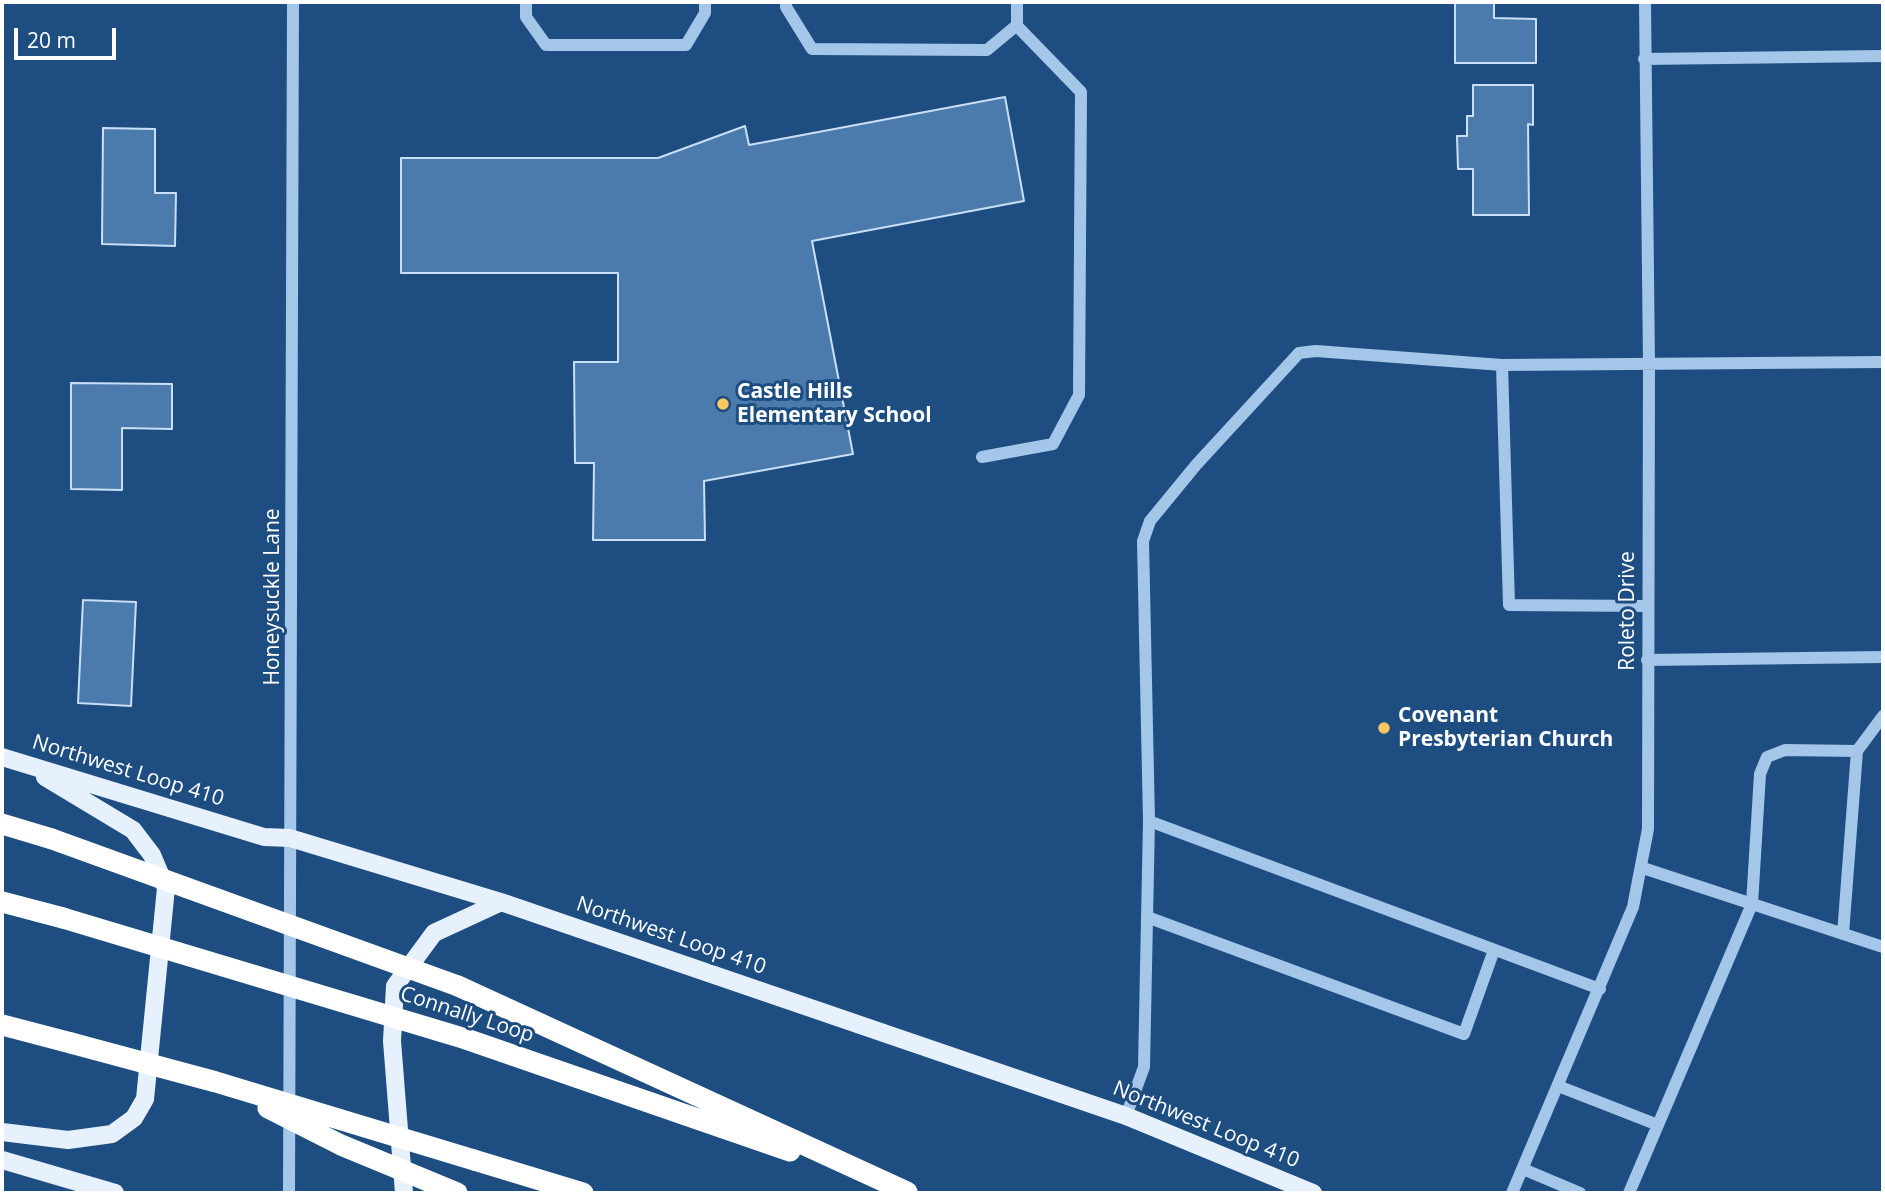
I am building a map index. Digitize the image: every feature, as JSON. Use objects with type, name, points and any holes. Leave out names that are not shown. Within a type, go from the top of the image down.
[{"type":"highway","points":[[2,824],[52,839],[458,986],[909,1193]]},
{"type":"highway","name":"Connally Loop","points":[[2,902],[466,1039],[909,1193]]},
{"type":"highway","points":[[2,1025],[216,1082],[583,1193]]},
{"type":"highway","points":[[216,1082],[341,1145],[457,1193]]},
{"type":"main road","name":"Northwest Loop 410","points":[[2,757],[264,836],[290,838],[501,902],[1126,1116],[1313,1193]]},
{"type":"main road","points":[[2,1132],[68,1140],[112,1134],[134,1118],[145,1098],[166,888],[152,855],[133,830],[23,764]]},
{"type":"main road","points":[[404,1193],[392,1041],[395,986],[434,933],[501,902]]},
{"type":"main road","points":[[2,1160],[115,1193]]},
{"type":"street","name":"Honeysuckle Lane","points":[[289,1193],[293,2]]},
{"type":"street","points":[[526,2],[526,17],[545,45],[686,45],[705,13],[705,2]]},
{"type":"street","points":[[786,2],[786,7],[812,50],[987,50],[1017,26]]},
{"type":"street","points":[[982,457],[1053,444],[1079,394],[1081,92],[1017,26],[1017,2]]},
{"type":"street","name":"Roleto Drive","points":[[1512,1193],[1600,989],[1633,907],[1643,869],[1650,793],[1647,660],[1649,365],[1645,2]]},
{"type":"street","points":[[1644,60],[1883,56]]},
{"type":"street","points":[[1126,1116],[1144,1067],[1149,821],[1143,541],[1150,521],[1299,353],[1317,351],[1502,365],[1883,362]]},
{"type":"street","points":[[1502,365],[1509,605],[1647,606]]},
{"type":"street","points":[[1647,660],[1883,657]]},
{"type":"street","points":[[1843,934],[1857,751],[1883,716]]},
{"type":"street","points":[[1629,1193],[1752,904],[1760,774],[1767,757],[1785,750],[1857,751]]},
{"type":"street","points":[[1149,821],[1600,989]]},
{"type":"street","points":[[1643,869],[1883,947]]},
{"type":"street","points":[[1147,917],[1464,1034],[1494,950]]},
{"type":"street","points":[[1558,1086],[1658,1125]]},
{"type":"street","points":[[1523,1169],[1580,1193]]},
{"type":"building","points":[[1455,2],[1494,2],[1494,18],[1536,19],[1536,63],[1455,63]]},
{"type":"building","points":[[1473,85],[1533,85],[1533,125],[1528,124],[1529,215],[1473,215],[1473,169],[1458,169],[1457,136],[1467,136],[1467,116],[1473,116]]},
{"type":"building","points":[[1005,97],[1024,201],[812,241],[853,454],[704,481],[705,540],[593,540],[594,463],[575,463],[574,362],[618,362],[618,273],[401,273],[401,158],[658,158],[745,126],[749,145]]},
{"type":"building","points":[[103,128],[155,129],[155,193],[176,193],[175,246],[102,244]]},
{"type":"building","points":[[71,383],[172,384],[172,429],[122,428],[122,490],[71,489]]},
{"type":"building","points":[[83,600],[136,602],[131,706],[78,703]]},
{"type":"place","name":"Castle Hills Elementary School","points":[[723,404]]},
{"type":"place","name":"Covenant Presbyterian Church","points":[[1384,728]]}]
